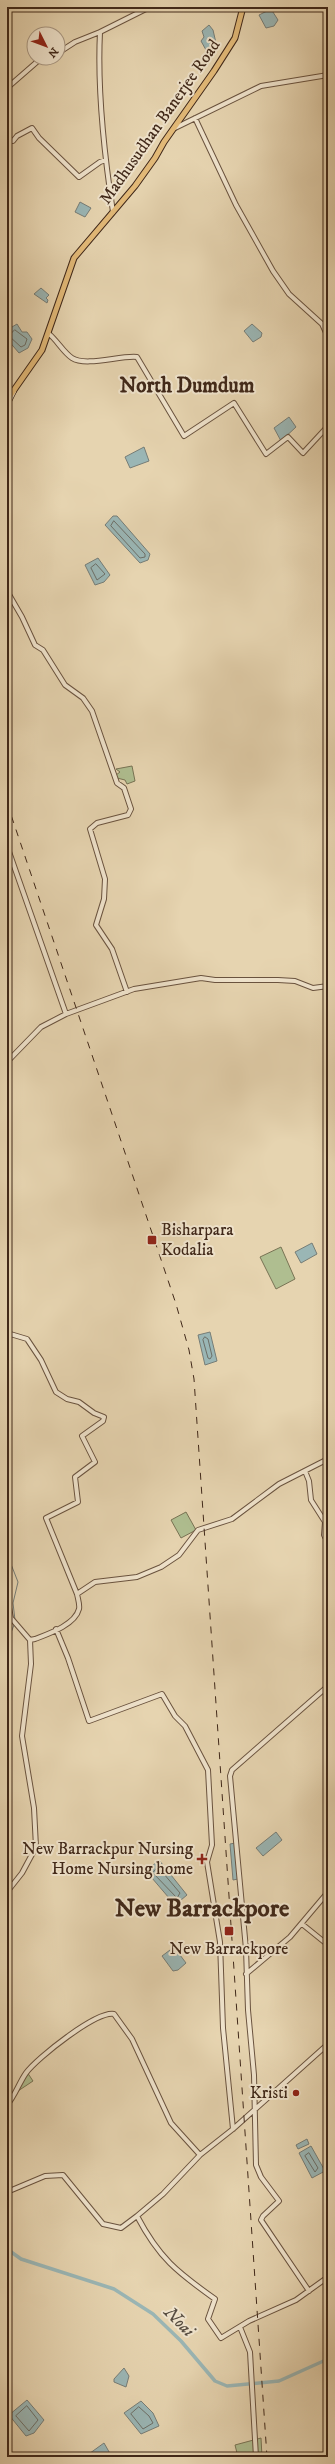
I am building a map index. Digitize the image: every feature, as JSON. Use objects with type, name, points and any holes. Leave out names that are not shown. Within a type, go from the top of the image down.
[{"type":"main road","name":"Madhusudhan Banerjee Road","points":[[7,400],[39,356],[48,334],[72,262],[135,186],[175,128],[235,38],[243,7]]},
{"type":"main road","points":[[7,405],[13,396],[11,394]]},
{"type":"street","points":[[66,48],[75,42],[100,32],[150,7]]},
{"type":"street","points":[[100,32],[99,53],[106,160],[113,212]]},
{"type":"street","points":[[7,88],[32,66]]},
{"type":"street","points":[[175,128],[261,86],[328,75]]},
{"type":"street","points":[[195,118],[236,204],[273,271],[289,294],[322,324],[328,337]]},
{"type":"street","points":[[7,139],[13,141],[17,136],[32,128],[39,138],[79,177],[100,162],[106,160]]},
{"type":"street","points":[[48,334],[76,360],[137,357],[184,436],[234,403],[266,454],[288,437],[303,453],[328,426]]},
{"type":"street","points":[[7,591],[22,617],[34,645],[43,650],[67,687],[83,698],[92,711],[117,783],[124,788],[131,809],[128,815],[97,823],[90,829],[105,879],[104,899],[96,925],[112,949],[127,992]]},
{"type":"street","points":[[7,846],[66,1014]]},
{"type":"street","points":[[7,1062],[39,1029],[66,1014],[127,992],[165,982],[201,978],[215,980],[295,981],[313,988],[328,986]]},
{"type":"street","points":[[7,1333],[27,1340],[42,1360],[56,1392],[67,1399],[79,1402],[104,1418],[103,1421],[82,1436],[95,1462],[75,1477],[78,1502],[46,1518],[77,1594],[80,1607],[78,1613],[70,1621],[56,1629],[30,1640]]},
{"type":"street","points":[[77,1594],[95,1582],[137,1577],[161,1567],[179,1555],[198,1530],[232,1519],[279,1484],[328,1459]]},
{"type":"street","points":[[305,1471],[309,1481],[311,1500],[325,1522],[324,1535],[328,1544]]},
{"type":"street","points":[[7,1597],[11,1618],[30,1640],[31,1664],[22,1736],[33,1806],[36,1847],[22,1873],[7,1892]]},
{"type":"street","points":[[56,1629],[68,1658],[89,1721],[162,1694],[175,1716],[185,1726],[208,1770],[212,1845],[207,1862],[220,1942],[223,2028],[233,2129]]},
{"type":"street","points":[[309,2292],[261,2220],[263,2216],[279,2202],[261,2177],[256,2165],[256,2108],[246,1981],[242,1893],[230,1773],[284,1723],[328,1686]]},
{"type":"street","points":[[246,1974],[277,1950],[302,1924],[328,1892]]},
{"type":"street","points":[[302,1924],[328,1945]]},
{"type":"street","points":[[7,2105],[27,2072],[41,2058],[74,2031],[106,2014],[114,2014],[132,2039],[171,2123],[200,2155]]},
{"type":"street","points":[[7,2192],[45,2176],[63,2175],[103,2224],[121,2228],[138,2216],[163,2194],[200,2155],[233,2129],[328,2044]]},
{"type":"street","points":[[138,2216],[159,2253],[187,2279],[215,2299],[208,2319],[218,2336],[222,2338],[240,2327],[296,2300],[328,2277]]},
{"type":"street","points":[[240,2327],[250,2352],[256,2457]]},
{"type":"green space","points":[[132,766],[135,781],[127,784],[125,780],[117,778],[116,775],[120,772],[116,769]]},
{"type":"green space","points":[[281,1247],[295,1279],[276,1289],[260,1257]]},
{"type":"green space","points":[[186,1512],[196,1530],[181,1538],[171,1520]]},
{"type":"green space","points":[[27,2072],[33,2081],[18,2091]]},
{"type":"green space","points":[[261,2438],[262,2457],[238,2457],[235,2445]]},
{"type":"water","points":[[271,9],[278,20],[274,26],[266,28],[259,15]]},
{"type":"water","points":[[209,25],[213,30],[216,43],[206,50],[201,41],[204,37],[202,31]]},
{"type":"water","points":[[80,202],[91,208],[85,217],[75,212]]},
{"type":"water","points":[[41,288],[49,295],[46,298],[48,300],[47,303],[34,294]]},
{"type":"water","points":[[17,324],[22,332],[27,332],[32,339],[28,348],[19,353],[7,339],[7,330]]},
{"type":"water","points":[[252,324],[262,333],[261,337],[253,342],[244,331]]},
{"type":"water","points":[[289,417],[296,427],[281,441],[274,428]]},
{"type":"water","points":[[144,447],[149,461],[130,468],[125,457]]},
{"type":"water","points":[[113,516],[117,516],[150,554],[148,560],[140,563],[105,525]]},
{"type":"water","points":[[98,558],[110,575],[104,582],[95,585],[85,565]]},
{"type":"water","points":[[312,1243],[317,1254],[301,1263],[295,1252]]},
{"type":"water","points":[[210,1332],[217,1361],[205,1365],[198,1335]]},
{"type":"water","points":[[276,1832],[282,1840],[263,1856],[256,1848]]},
{"type":"water","points":[[235,1843],[238,1879],[233,1880],[230,1844]]},
{"type":"water","points":[[159,1860],[187,1895],[175,1905],[146,1871]]},
{"type":"water","points":[[174,1947],[186,1963],[178,1970],[173,1971],[162,1956]]},
{"type":"water","points":[[307,2139],[309,2144],[298,2149],[296,2145]]},
{"type":"water","points":[[311,2146],[325,2171],[312,2178],[299,2153]]},
{"type":"water","points":[[124,2368],[129,2376],[126,2387],[114,2382],[114,2379]]},
{"type":"water","points":[[27,2400],[44,2420],[34,2433],[26,2436],[9,2415]]},
{"type":"water","points":[[141,2401],[153,2413],[159,2426],[141,2434],[124,2413]]},
{"type":"water","points":[[104,2443],[112,2457],[86,2456]]},
{"type":"waterway","points":[[7,1554],[18,1582],[13,1603],[15,1620]]},
{"type":"waterway","points":[[7,1643],[14,1625]]},
{"type":"waterway","name":"Noai","points":[[7,2249],[21,2259],[114,2289],[153,2314],[181,2341],[215,2381],[227,2386],[279,2381],[328,2359]]},
{"type":"railway","points":[[7,803],[176,1304],[189,1350],[194,1379],[267,2457]]},
{"type":"place","name":"Bisharpara Kodalia","points":[[152,1240]]},
{"type":"place","name":"New Barrackpur Nursing Home Nursing home","points":[[202,1859]]},
{"type":"place","name":"New Barrackpore","points":[[229,1931]]},
{"type":"place","name":"Kristi","points":[[296,2093]]},
{"type":"district","name":"North Dumdum","points":[[187,386]]},
{"type":"district","name":"New Barrackpore","points":[[202,1908]]}]
